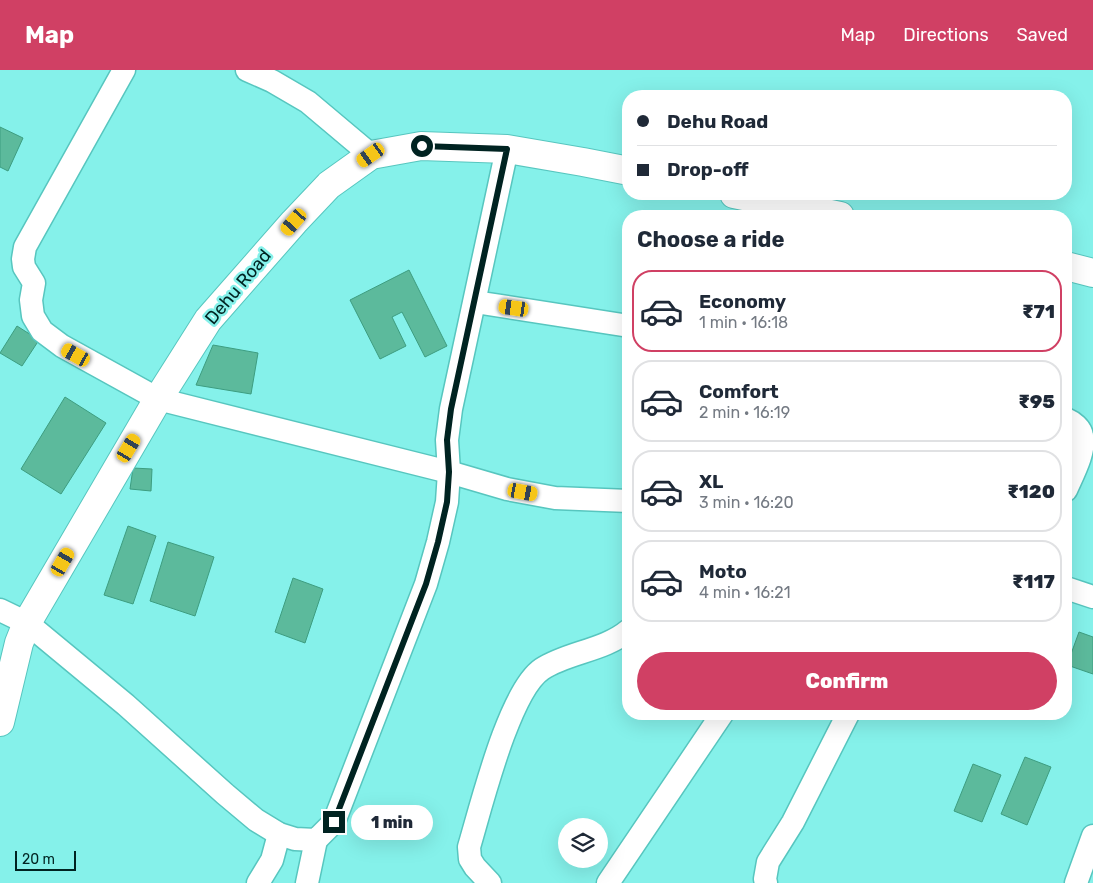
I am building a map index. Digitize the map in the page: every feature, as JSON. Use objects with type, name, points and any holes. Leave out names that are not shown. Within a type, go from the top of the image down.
[{"type":"main road","name":"Dehu Road","points":[[0,722],[23,633],[158,399],[208,320],[329,185],[371,155],[422,146],[507,149],[622,170]]},
{"type":"main road","points":[[754,200],[787,210]]},
{"type":"main road","points":[[1072,268],[1093,273]]},
{"type":"street","points":[[124,70],[25,247],[24,267],[34,283],[33,316],[42,331],[62,346],[158,399],[449,472],[507,489],[555,498],[622,500]]},
{"type":"street","points":[[246,70],[272,81],[308,102],[371,155]]},
{"type":"street","points":[[307,883],[316,840],[334,822],[426,584],[438,542],[447,502],[449,472],[447,440],[451,409],[507,149]]},
{"type":"street","points":[[475,302],[622,325]]},
{"type":"street","points":[[1072,422],[1082,436],[1081,453],[1072,475]]},
{"type":"street","points":[[1072,590],[1093,597]]},
{"type":"street","points":[[0,610],[23,633],[126,705],[231,800],[256,820],[280,834],[295,839],[316,840]]},
{"type":"street","points":[[0,669],[23,633]]},
{"type":"street","points":[[490,883],[470,860],[469,847],[498,754],[516,706],[528,684],[541,670],[622,635]]},
{"type":"street","points":[[608,883],[718,720]]},
{"type":"street","points":[[766,883],[764,879],[768,862],[794,822],[845,720]]},
{"type":"street","points":[[258,883],[272,860],[280,834]]},
{"type":"street","points":[[1076,883],[1093,836]]},
{"type":"building","points":[[0,127],[23,138],[8,171],[0,167]]},
{"type":"building","points":[[409,270],[447,346],[425,357],[402,312],[392,317],[406,346],[380,359],[350,300]]},
{"type":"building","points":[[17,326],[39,340],[22,366],[0,353]]},
{"type":"building","points":[[213,345],[258,353],[251,394],[196,385]]},
{"type":"building","points":[[65,397],[106,423],[61,494],[21,469]]},
{"type":"building","points":[[133,468],[152,469],[151,491],[130,489]]},
{"type":"building","points":[[128,526],[156,536],[133,604],[104,595]]},
{"type":"building","points":[[168,542],[214,557],[195,616],[150,601]]},
{"type":"building","points":[[293,578],[323,589],[305,643],[275,632]]},
{"type":"building","points":[[1079,632],[1093,637],[1093,674],[1072,667],[1072,651]]},
{"type":"building","points":[[1025,757],[1051,767],[1027,825],[1001,814]]},
{"type":"building","points":[[973,764],[1001,775],[982,822],[954,811]]},
{"type":"route","points":[[334,822],[426,584],[438,542],[447,502],[449,472],[447,440],[451,409],[507,149],[422,146]]}]
